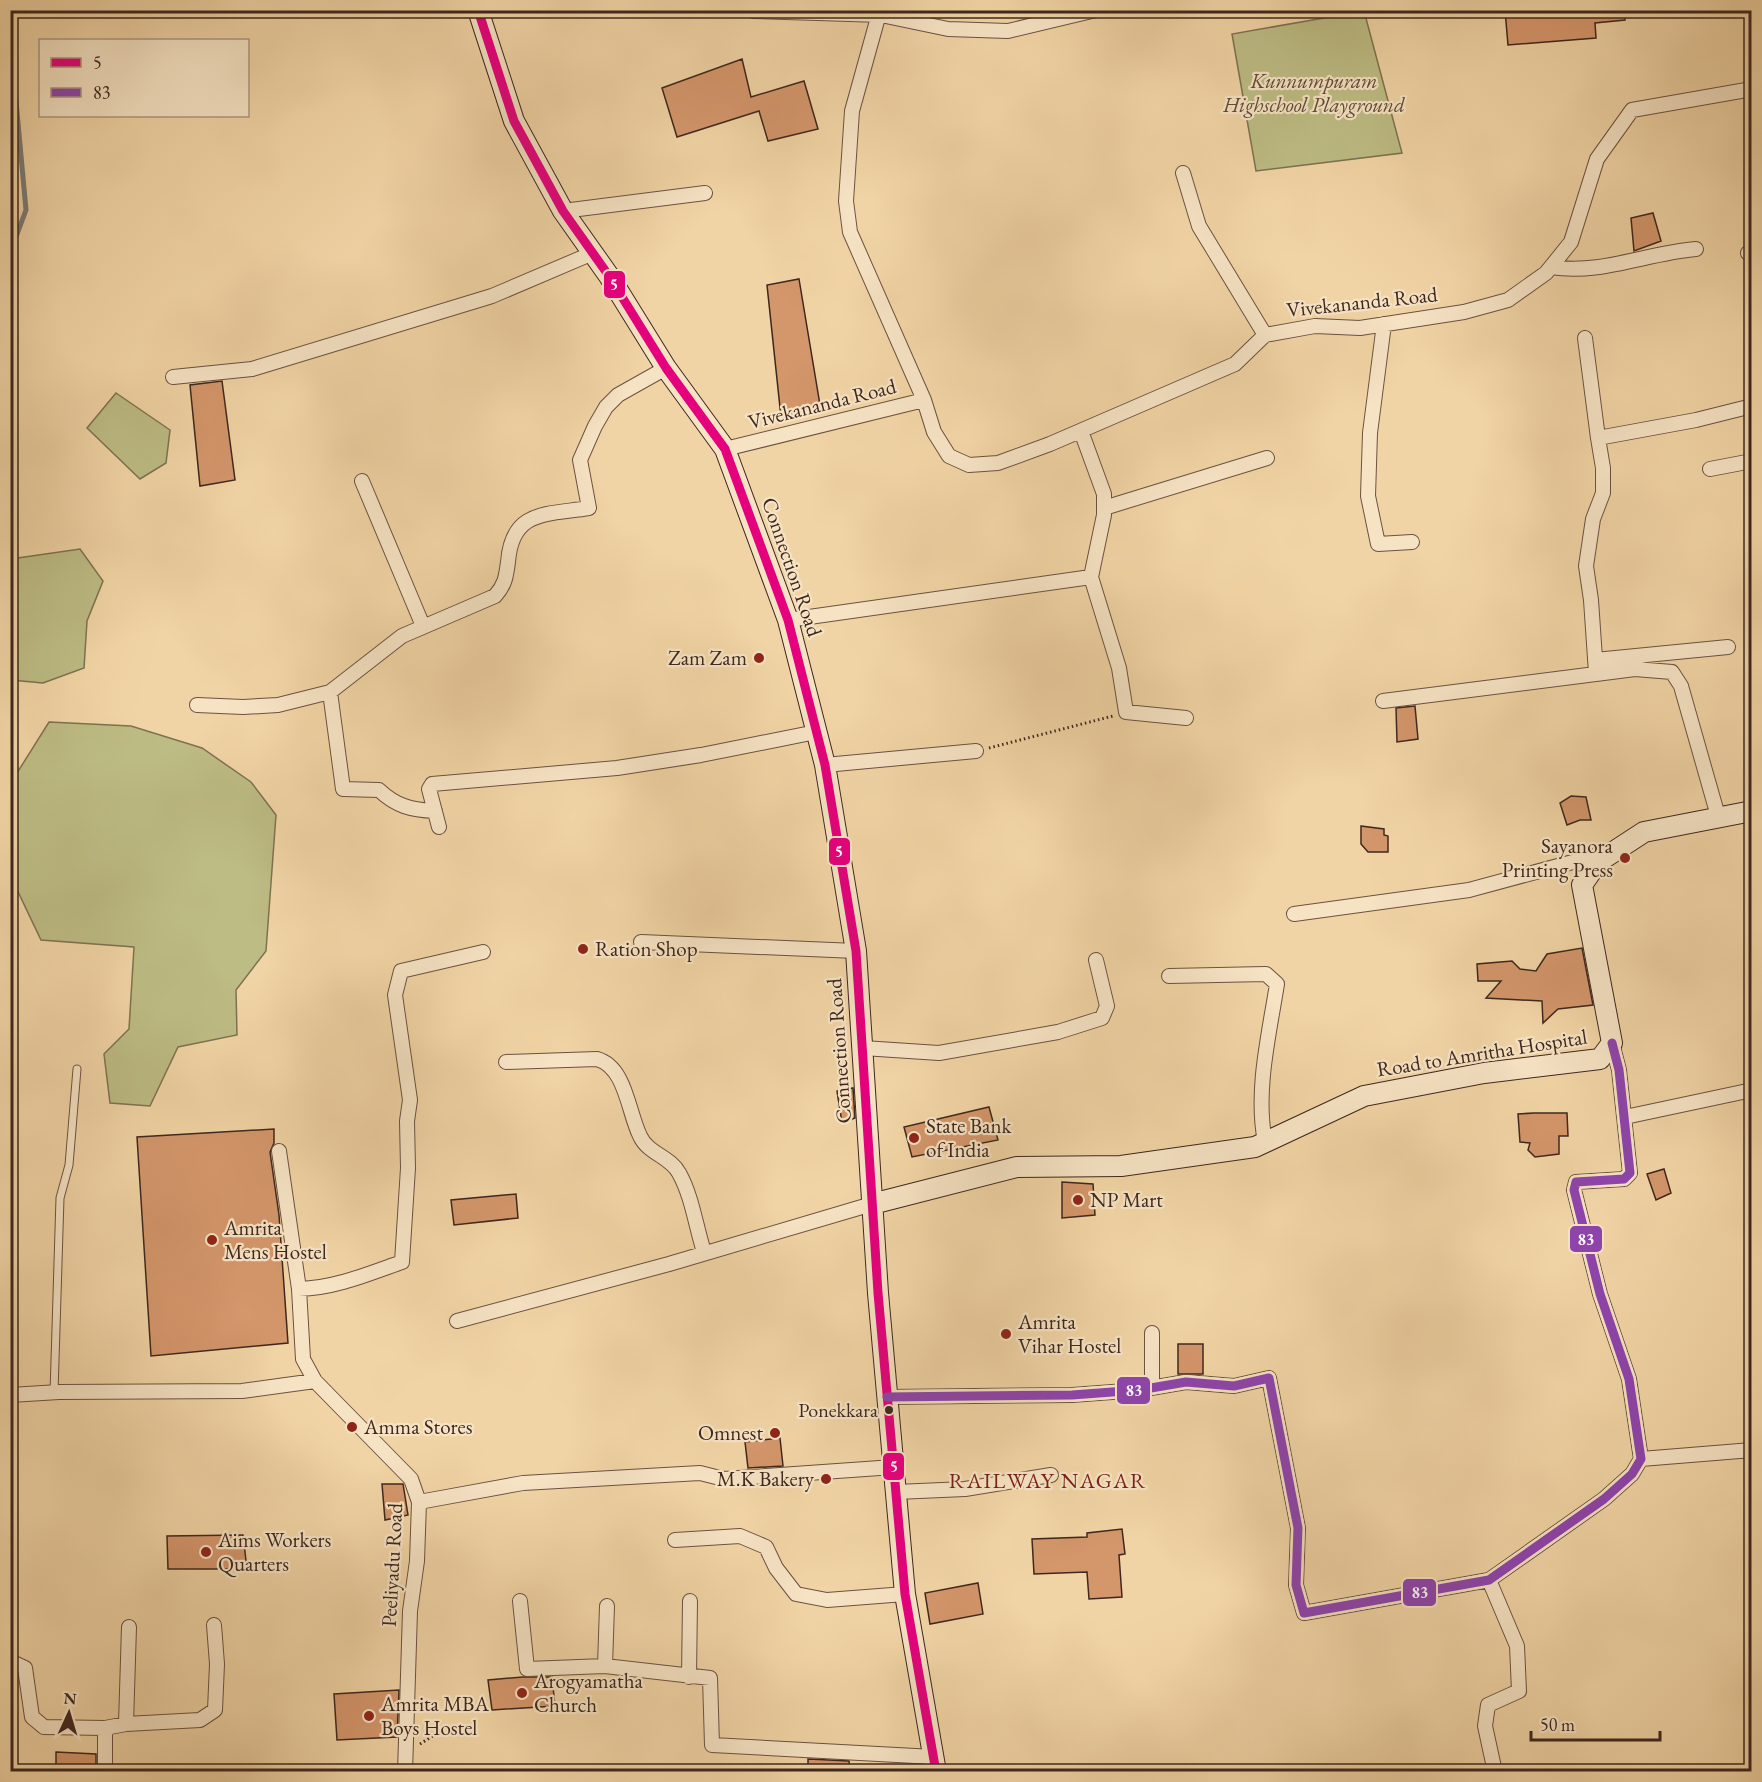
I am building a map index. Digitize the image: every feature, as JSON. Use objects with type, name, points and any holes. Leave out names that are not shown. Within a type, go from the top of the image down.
[{"type":"street","name":"Connection Road","points":[[478,10],[514,121],[563,211],[593,253],[666,368],[725,449],[788,620],[825,765],[856,951],[872,1204],[896,1492],[906,1594],[935,1765]]},
{"type":"street","points":[[753,11],[880,13],[948,29],[1008,31],[1096,10]]},
{"type":"street","points":[[880,13],[852,111],[846,201],[850,232],[924,400]]},
{"type":"street","name":"Vivekananda Road","points":[[725,449],[924,400],[934,432],[949,456],[969,465],[998,463],[1081,431],[1235,364],[1265,335],[1315,326],[1360,328],[1464,312],[1508,300],[1551,267],[1571,242],[1597,159],[1632,110],[1752,89]]},
{"type":"street","points":[[1183,173],[1199,226],[1265,335]]},
{"type":"street","points":[[563,211],[705,193]]},
{"type":"street","points":[[1551,267],[1571,270],[1600,268],[1672,251],[1696,249]]},
{"type":"street","points":[[173,377],[252,369],[492,296],[593,253]]},
{"type":"street","points":[[1384,324],[1370,433],[1368,496],[1378,544],[1412,542]]},
{"type":"street","points":[[1585,338],[1603,468],[1604,493],[1593,519],[1586,566],[1596,666]]},
{"type":"street","points":[[197,705],[243,707],[278,705],[330,692],[402,636],[495,596],[505,586],[509,544],[519,525],[542,515],[589,508],[580,460],[606,407],[618,395],[666,368]]},
{"type":"street","points":[[1598,438],[1696,420],[1752,406]]},
{"type":"street","points":[[1081,431],[1104,494],[1104,508],[1091,577],[1119,668],[1126,712],[1186,718]]},
{"type":"street","points":[[1104,508],[1267,458]]},
{"type":"street","points":[[1710,470],[1752,461]]},
{"type":"street","points":[[362,481],[423,626]]},
{"type":"street","points":[[788,620],[1091,577]]},
{"type":"street","points":[[1383,700],[1728,647]]},
{"type":"street","points":[[1596,666],[1672,672],[1681,686],[1718,816]]},
{"type":"street","points":[[330,692],[343,789],[380,790],[392,802],[412,810],[435,811]]},
{"type":"street","points":[[439,827],[429,789],[432,784],[617,768],[701,755],[816,732]]},
{"type":"street","points":[[825,765],[976,751]]},
{"type":"street","name":"Road to Amritha Hospital","points":[[872,1204],[1017,1167],[1121,1166],[1254,1147],[1364,1096],[1484,1073],[1600,1059],[1612,1043],[1582,885],[1598,862],[1644,832],[1752,811]]},
{"type":"street","points":[[1294,914],[1469,890],[1611,852]]},
{"type":"street","points":[[641,942],[856,951]]},
{"type":"street","points":[[299,1289],[329,1286],[402,1262],[408,1168],[407,1121],[410,1100],[395,995],[401,971],[483,952]]},
{"type":"street","points":[[863,1048],[939,1053],[1058,1032],[1102,1018],[1107,1006],[1095,960]]},
{"type":"street","points":[[1169,976],[1266,974],[1277,984],[1262,1091],[1261,1118],[1265,1142]]},
{"type":"street","points":[[887,1397],[974,1395],[1020,1397],[1152,1387],[1186,1382],[1234,1386],[1269,1378],[1298,1528],[1296,1585],[1304,1614],[1417,1592],[1468,1586],[1488,1580],[1604,1499],[1632,1474],[1641,1459],[1629,1379],[1600,1294],[1574,1190],[1576,1182],[1623,1179],[1630,1173],[1619,1070],[1612,1043]]},
{"type":"street","points":[[506,1062],[597,1059],[607,1062],[616,1072],[641,1138],[649,1148],[672,1162],[680,1175],[704,1252]]},
{"type":"street","points":[[1625,1117],[1752,1090]]},
{"type":"street","name":"Peeliyadu Road","points":[[279,1151],[299,1289],[303,1359],[315,1381],[411,1479],[419,1502],[417,1562],[410,1611],[405,1772]]},
{"type":"street","points":[[457,1322],[872,1204]]},
{"type":"street","points":[[1152,1333],[1152,1387]]},
{"type":"street","points":[[10,1395],[242,1391],[315,1381]]},
{"type":"street","points":[[1641,1459],[1752,1450]]},
{"type":"street","points":[[419,1502],[523,1483],[700,1473],[724,1479],[894,1467]]},
{"type":"street","points":[[896,1492],[965,1489],[1051,1475]]},
{"type":"street","points":[[675,1540],[740,1536],[766,1547],[776,1569],[796,1594],[826,1600],[906,1594]]},
{"type":"street","points":[[1488,1580],[1517,1646],[1519,1691],[1488,1705],[1485,1726],[1495,1772]]},
{"type":"street","points":[[520,1601],[527,1669],[605,1666],[710,1678],[712,1744],[935,1765]]},
{"type":"street","points":[[689,1677],[690,1601]]},
{"type":"street","points":[[605,1666],[607,1606]]},
{"type":"street","points":[[10,1661],[25,1668],[32,1717],[44,1726],[105,1728],[126,1724],[200,1720],[215,1710],[217,1664],[213,1625]]},
{"type":"street","points":[[126,1724],[129,1627]]},
{"type":"street","points":[[105,1728],[105,1772]]},
{"type":"lane","points":[[54,1393],[60,1198],[69,1166],[77,1069]]},
{"type":"path","points":[[976,751],[1126,712]]},
{"type":"path","points":[[405,1749],[426,1742],[444,1729]]},
{"type":"green space","name":"Kunnumpuram Highschool Playground","points":[[1364,11],[1402,153],[1256,171],[1232,34]]},
{"type":"green space","points":[[116,393],[170,430],[166,463],[140,479],[87,428]]},
{"type":"green space","points":[[80,549],[103,581],[87,621],[84,668],[43,683],[11,680],[11,559]]},
{"type":"green space","points":[[49,722],[131,726],[202,748],[251,782],[276,815],[266,951],[236,990],[237,1035],[178,1047],[150,1106],[110,1103],[104,1054],[129,1029],[134,947],[41,940],[11,877],[17,773]]},
{"type":"building","points":[[1505,10],[1625,10],[1625,20],[1595,23],[1596,38],[1508,45]]},
{"type":"building","points":[[742,59],[751,97],[804,81],[818,129],[768,141],[759,111],[677,137],[662,88]]},
{"type":"building","points":[[1653,213],[1661,241],[1634,251],[1631,218]]},
{"type":"building","points":[[799,279],[820,405],[781,417],[767,285]]},
{"type":"building","points":[[222,381],[235,480],[200,486],[190,385]]},
{"type":"building","points":[[1415,706],[1418,739],[1397,742],[1396,708]]},
{"type":"building","points":[[1571,796],[1586,797],[1591,820],[1580,820],[1567,825],[1560,803]]},
{"type":"building","points":[[1361,826],[1384,829],[1384,835],[1388,836],[1388,852],[1368,852],[1361,844]]},
{"type":"building","points":[[1582,948],[1593,1005],[1558,1009],[1543,1023],[1542,1001],[1486,998],[1501,981],[1478,981],[1477,964],[1512,961],[1520,969],[1536,971],[1547,954]]},
{"type":"building","points":[[853,1088],[855,1118],[842,1123],[837,1091]]},
{"type":"building","points":[[989,1107],[998,1140],[912,1157],[904,1127]]},
{"type":"building","points":[[1567,1113],[1568,1136],[1559,1136],[1559,1154],[1535,1157],[1528,1150],[1530,1143],[1520,1142],[1518,1114]]},
{"type":"building","name":"Amrita Mens Hostel","points":[[274,1129],[274,1143],[270,1152],[279,1215],[288,1343],[151,1356],[137,1137]]},
{"type":"building","points":[[1664,1169],[1671,1193],[1656,1200],[1647,1174]]},
{"type":"building","name":"NP Mart","points":[[1062,1182],[1093,1184],[1095,1215],[1062,1218]]},
{"type":"building","points":[[516,1194],[518,1218],[454,1225],[451,1200]]},
{"type":"building","points":[[1178,1344],[1203,1344],[1203,1374],[1178,1374]]},
{"type":"building","points":[[780,1438],[783,1466],[748,1468],[745,1442]]},
{"type":"building","points":[[382,1484],[403,1484],[408,1515],[385,1520]]},
{"type":"building","points":[[1122,1529],[1125,1554],[1119,1555],[1122,1597],[1089,1599],[1087,1572],[1034,1574],[1032,1539],[1087,1537],[1087,1533]]},
{"type":"building","name":"Aims Workers Quarters","points":[[243,1535],[247,1569],[168,1569],[167,1536]]},
{"type":"building","points":[[978,1583],[983,1614],[930,1624],[925,1593]]},
{"type":"building","name":"Arogyamatha Church","points":[[552,1677],[555,1706],[492,1710],[488,1680]]},
{"type":"building","name":"Amrita MBA Boys Hostel","points":[[399,1690],[397,1737],[337,1740],[334,1694]]},
{"type":"building","points":[[56,1752],[96,1754],[96,1772],[56,1772]]},
{"type":"building","points":[[808,1759],[849,1761],[850,1772],[808,1772]]},
{"type":"waterway","points":[[10,28],[11,10]]},
{"type":"waterway","points":[[10,36],[26,210],[10,253]]},
{"type":"transit line","name":"5","points":[[478,10],[514,121],[563,211],[609,276],[666,368],[725,449],[788,620],[825,765],[856,951],[878,1293],[905,1594],[936,1772]]},
{"type":"transit line","name":"83","points":[[887,1397],[1072,1395],[1139,1390],[1186,1382],[1234,1386],[1269,1378],[1298,1528],[1296,1585],[1304,1613],[1489,1580],[1604,1499],[1632,1474],[1641,1459],[1629,1379],[1600,1294],[1574,1190],[1576,1182],[1624,1179],[1630,1173],[1619,1070],[1612,1043]]},
{"type":"place","name":"Zam Zam","points":[[759,658]]},
{"type":"place","name":"Sayanora Printing Press","points":[[1625,858]]},
{"type":"place","name":"Ration Shop","points":[[583,949]]},
{"type":"place","name":"State Bank of India","points":[[914,1138]]},
{"type":"place","name":"NP Mart","points":[[1078,1200]]},
{"type":"place","name":"Amrita Mens Hostel","points":[[212,1240]]},
{"type":"place","name":"Amrita Vihar Hostel","points":[[1006,1334]]},
{"type":"place","name":"Ponekkara","points":[[889,1410]]},
{"type":"place","name":"Amma Stores","points":[[352,1427]]},
{"type":"place","name":"Omnest","points":[[775,1433]]},
{"type":"place","name":"M.K Bakery","points":[[826,1479]]},
{"type":"place","name":"Aims Workers Quarters","points":[[206,1552]]},
{"type":"place","name":"Arogyamatha Church","points":[[522,1693]]},
{"type":"place","name":"Amrita MBA Boys Hostel","points":[[369,1716]]},
{"type":"district","name":"RAILWAY NAGAR","points":[[1048,1480]]}]
